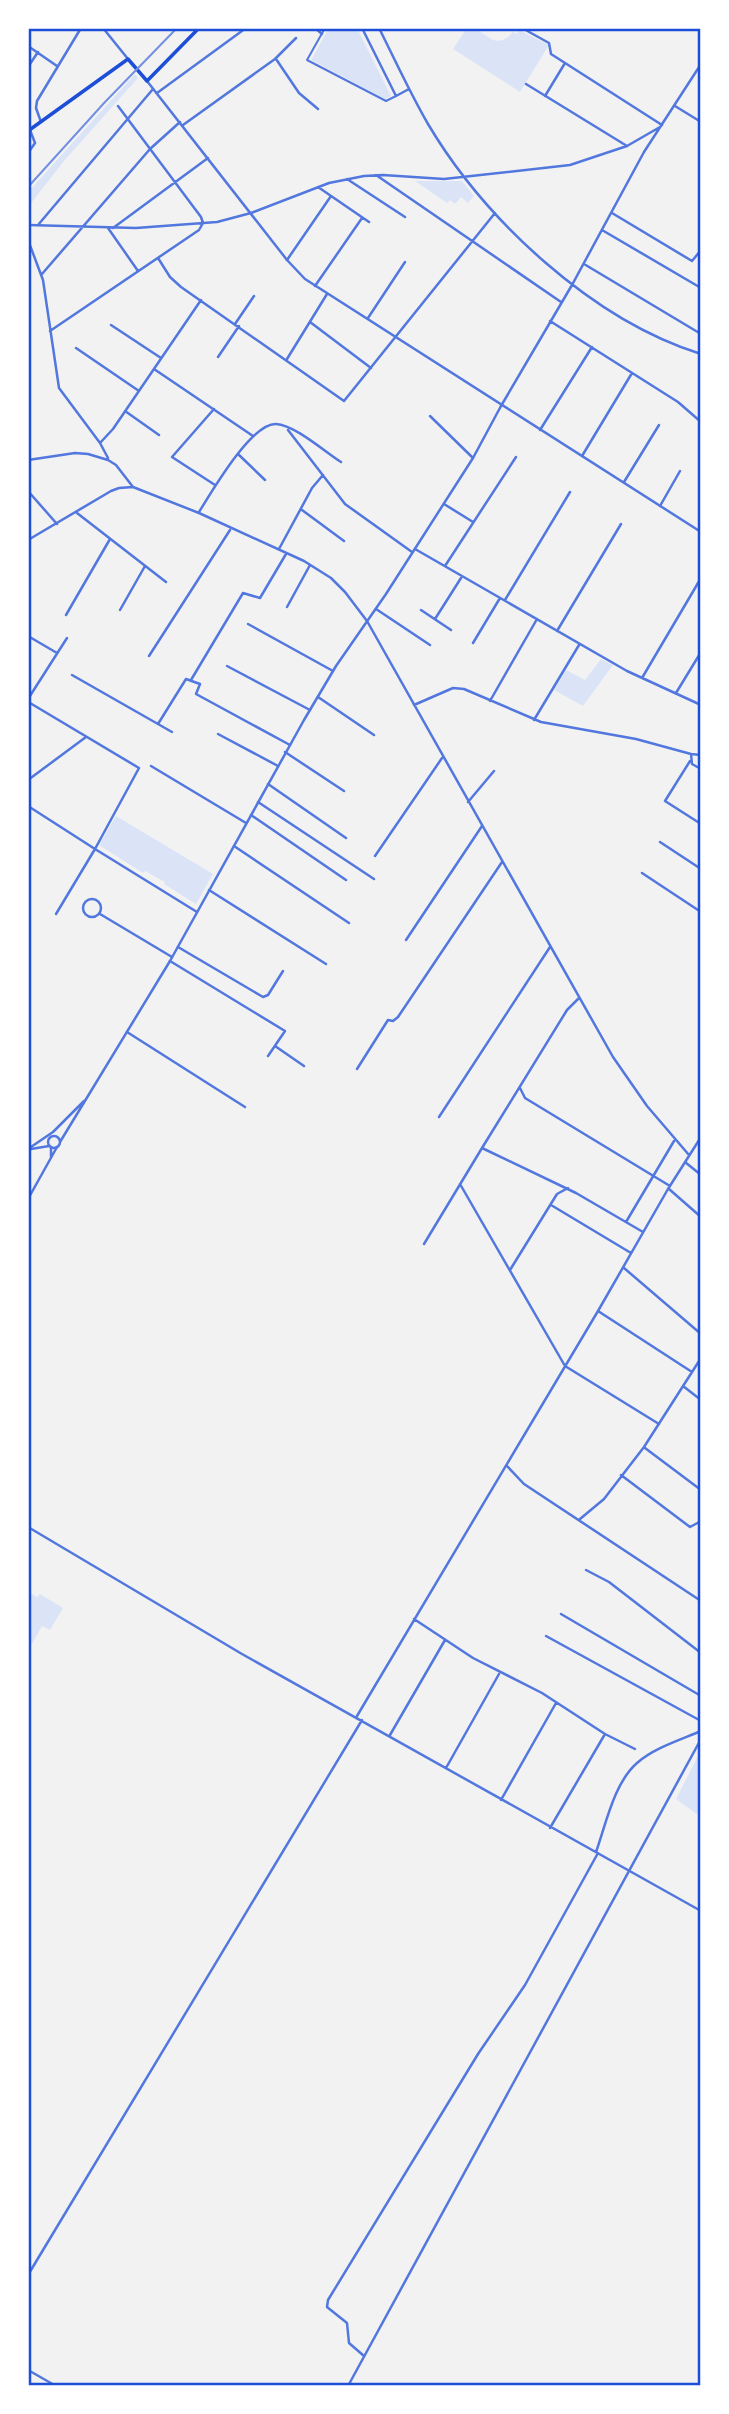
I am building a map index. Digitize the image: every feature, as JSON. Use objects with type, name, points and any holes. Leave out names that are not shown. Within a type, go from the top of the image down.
[{"type":"main road","points":[[29,131],[128,59],[148,80],[199,28]]},
{"type":"street","points":[[41,122],[36,105],[81,28]]},
{"type":"street","points":[[103,28],[128,59]]},
{"type":"street","points":[[157,93],[246,28]]},
{"type":"street","points":[[315,28],[322,34]]},
{"type":"street","points":[[325,28],[307,60],[386,101],[410,89]]},
{"type":"street","points":[[362,28],[397,96]]},
{"type":"street","points":[[379,28],[429,125],[464,177],[495,213],[572,285],[664,340],[701,354]]},
{"type":"street","points":[[522,28],[549,43],[551,54],[661,126]]},
{"type":"street","points":[[42,274],[150,149],[275,59],[296,38]]},
{"type":"street","points":[[28,46],[58,67]]},
{"type":"street","points":[[28,66],[38,52]]},
{"type":"street","points":[[275,59],[299,93],[318,109]]},
{"type":"street","points":[[545,96],[565,63]]},
{"type":"street","points":[[28,1199],[178,947],[285,752],[333,671],[473,458],[651,141],[701,64]]},
{"type":"street","points":[[148,80],[287,260],[315,286],[701,531]]},
{"type":"street","points":[[526,84],[627,146]]},
{"type":"street","points":[[38,225],[154,88]]},
{"type":"street","points":[[50,331],[199,230],[203,223],[118,106]]},
{"type":"street","points":[[675,106],[701,122]]},
{"type":"street","points":[[28,225],[113,228],[203,223],[251,213],[318,187],[347,179],[376,175],[444,179],[570,165],[627,146],[661,126]]},
{"type":"street","points":[[28,153],[35,143],[29,131]]},
{"type":"street","points":[[642,138],[651,141]]},
{"type":"street","points":[[113,228],[208,158]]},
{"type":"street","points":[[376,175],[562,302]]},
{"type":"street","points":[[347,179],[405,217]]},
{"type":"street","points":[[318,187],[369,222]]},
{"type":"street","points":[[287,260],[331,196]]},
{"type":"street","points":[[158,258],[170,277],[344,401],[495,213]]},
{"type":"street","points":[[611,213],[692,261],[701,250]]},
{"type":"street","points":[[315,286],[362,218]]},
{"type":"street","points":[[108,228],[138,271]]},
{"type":"street","points":[[602,230],[701,288]]},
{"type":"street","points":[[28,240],[42,274],[59,388],[100,443],[108,460]]},
{"type":"street","points":[[28,252],[33,248]]},
{"type":"street","points":[[367,320],[405,262]]},
{"type":"street","points":[[584,263],[701,334]]},
{"type":"street","points":[[287,359],[327,293]]},
{"type":"street","points":[[218,358],[254,296]]},
{"type":"street","points":[[100,443],[201,300]]},
{"type":"street","points":[[551,320],[678,402],[701,422]]},
{"type":"street","points":[[310,322],[371,368]]},
{"type":"street","points":[[111,325],[161,359]]},
{"type":"street","points":[[540,430],[592,347]]},
{"type":"street","points":[[76,348],[139,390]]},
{"type":"street","points":[[154,369],[254,437]]},
{"type":"street","points":[[582,456],[632,373]]},
{"type":"street","points":[[214,409],[172,457],[215,485]]},
{"type":"street","points":[[125,411],[159,435]]},
{"type":"street","points":[[430,416],[473,458]]},
{"type":"street","points":[[198,513],[238,454],[271,424],[278,424],[312,442],[341,463]]},
{"type":"street","points":[[623,483],[659,425]]},
{"type":"street","points":[[286,428],[345,504],[414,551],[642,678],[701,705]]},
{"type":"street","points":[[28,460],[75,453],[88,454],[108,460],[122,472],[133,487]]},
{"type":"street","points":[[238,454],[265,480]]},
{"type":"street","points":[[445,566],[516,457]]},
{"type":"street","points":[[660,506],[680,471]]},
{"type":"street","points":[[279,549],[312,488],[323,475]]},
{"type":"street","points":[[28,540],[111,491],[133,487],[279,549],[331,578],[367,621],[629,1082],[689,1155]]},
{"type":"street","points":[[28,491],[57,524]]},
{"type":"street","points":[[505,601],[570,492]]},
{"type":"street","points":[[444,504],[473,522]]},
{"type":"street","points":[[300,509],[344,541]]},
{"type":"street","points":[[76,513],[166,582]]},
{"type":"street","points":[[557,631],[621,524]]},
{"type":"street","points":[[149,656],[231,529]]},
{"type":"street","points":[[66,615],[110,538]]},
{"type":"street","points":[[191,680],[243,593],[260,598],[287,553]]},
{"type":"street","points":[[287,607],[310,565]]},
{"type":"street","points":[[120,610],[145,566]]},
{"type":"street","points":[[435,620],[462,576]]},
{"type":"street","points":[[642,678],[701,578]]},
{"type":"street","points":[[473,643],[500,598]]},
{"type":"street","points":[[376,609],[430,645]]},
{"type":"street","points":[[421,610],[451,630]]},
{"type":"street","points":[[490,701],[537,619]]},
{"type":"street","points":[[248,624],[333,671]]},
{"type":"street","points":[[28,636],[57,653]]},
{"type":"street","points":[[56,914],[139,768],[30,703],[33,691],[66,638]]},
{"type":"street","points":[[534,720],[579,644]]},
{"type":"street","points":[[676,693],[701,652]]},
{"type":"street","points":[[227,666],[310,710]]},
{"type":"street","points":[[72,675],[172,732]]},
{"type":"street","points":[[158,724],[186,679],[200,684],[196,694],[290,745]]},
{"type":"street","points":[[28,688],[33,691]]},
{"type":"street","points":[[414,705],[453,688],[471,691],[534,720],[636,739],[701,755]]},
{"type":"street","points":[[318,697],[374,735]]},
{"type":"street","points":[[218,734],[278,766]]},
{"type":"street","points":[[28,780],[86,737]]},
{"type":"street","points":[[285,752],[344,791]]},
{"type":"street","points":[[691,754],[690,761],[664,799],[701,824]]},
{"type":"street","points":[[375,856],[443,757]]},
{"type":"street","points":[[690,761],[701,769]]},
{"type":"street","points":[[151,766],[246,823]]},
{"type":"street","points":[[468,802],[494,771]]},
{"type":"street","points":[[268,784],[346,838]]},
{"type":"street","points":[[258,802],[374,879]]},
{"type":"street","points":[[28,806],[197,912]]},
{"type":"street","points":[[250,815],[346,880]]},
{"type":"street","points":[[406,940],[482,826]]},
{"type":"street","points":[[660,842],[701,869]]},
{"type":"street","points":[[234,845],[349,923]]},
{"type":"street","points":[[357,1069],[388,1020],[393,1021],[398,1017],[503,860]]},
{"type":"street","points":[[642,873],[701,912]]},
{"type":"street","points":[[209,890],[326,964]]},
{"type":"street","points":[[97,900],[101,905],[100,914],[95,918],[86,916],[83,907],[86,902],[97,900]]},
{"type":"street","points":[[100,914],[285,1031],[268,1056]]},
{"type":"street","points":[[439,1117],[551,946]]},
{"type":"street","points":[[178,947],[263,997],[268,995],[283,971]]},
{"type":"street","points":[[425,1244],[567,1010],[579,998]]},
{"type":"street","points":[[127,1032],[245,1107]]},
{"type":"street","points":[[275,1046],[304,1066]]},
{"type":"street","points":[[520,1088],[525,1098],[653,1176],[701,1217]]},
{"type":"street","points":[[57,1147],[28,1149],[49,1136],[88,1096]]},
{"type":"street","points":[[512,1101],[525,1098]]},
{"type":"street","points":[[49,1136],[57,1136],[60,1142]]},
{"type":"street","points":[[49,1136],[50,1161]]},
{"type":"street","points":[[357,1717],[701,1137]]},
{"type":"street","points":[[626,1222],[675,1140]]},
{"type":"street","points":[[482,1148],[568,1188],[643,1233]]},
{"type":"street","points":[[685,1162],[701,1175]]},
{"type":"street","points":[[556,1182],[557,1194]]},
{"type":"street","points":[[460,1184],[565,1366],[659,1424]]},
{"type":"street","points":[[510,1270],[557,1194],[568,1188]]},
{"type":"street","points":[[551,1205],[632,1253]]},
{"type":"street","points":[[623,1268],[701,1334]]},
{"type":"street","points":[[598,1311],[692,1372]]},
{"type":"street","points":[[580,1518],[604,1499],[644,1447],[701,1358]]},
{"type":"street","points":[[683,1386],[701,1400]]},
{"type":"street","points":[[644,1447],[701,1490]]},
{"type":"street","points":[[506,1466],[524,1484],[580,1518],[701,1601]]},
{"type":"street","points":[[621,1475],[690,1527],[701,1521]]},
{"type":"street","points":[[28,1527],[242,1654],[701,1911]]},
{"type":"street","points":[[586,1570],[609,1583],[701,1653]]},
{"type":"street","points":[[561,1614],[701,1696]]},
{"type":"street","points":[[414,1619],[500,1673],[542,1693],[605,1734],[635,1749]]},
{"type":"street","points":[[546,1636],[701,1721]]},
{"type":"street","points":[[390,1736],[444,1640]]},
{"type":"street","points":[[446,1769],[500,1673]]},
{"type":"street","points":[[501,1800],[556,1703]]},
{"type":"street","points":[[28,2275],[362,1720]]},
{"type":"street","points":[[364,2356],[349,2343],[347,2323],[327,2307],[328,2300],[478,2054],[525,1985],[597,1853],[616,1797],[629,1772],[647,1755],[701,1731]]},
{"type":"street","points":[[550,1828],[605,1734]]},
{"type":"street","points":[[348,2386],[701,1739]]},
{"type":"street","points":[[28,2370],[56,2386]]},
{"type":"shaded area","points":[[329,28],[357,28],[391,96],[385,99],[311,60]]},
{"type":"shaded area","points":[[467,28],[500,41],[513,32],[517,34],[519,30],[549,45],[520,92],[453,49]]},
{"type":"shaded area","points":[[135,74],[138,78],[64,161],[28,207],[28,192]]},
{"type":"shaded area","points":[[415,181],[462,181],[474,196],[468,203],[461,197],[455,204],[450,200],[447,203]]},
{"type":"shaded area","points":[[601,659],[613,665],[583,706],[554,690],[566,670],[585,680]]},
{"type":"shaded area","points":[[116,816],[213,874],[196,904],[164,884],[165,882],[145,871],[143,873],[99,845]]},
{"type":"shaded area","points":[[28,1592],[37,1597],[40,1594],[63,1608],[50,1630],[42,1626],[28,1651]]},
{"type":"shaded area","points":[[701,1750],[701,1817],[676,1799]]},
{"type":"railway","points":[[28,187],[177,28]]}]
